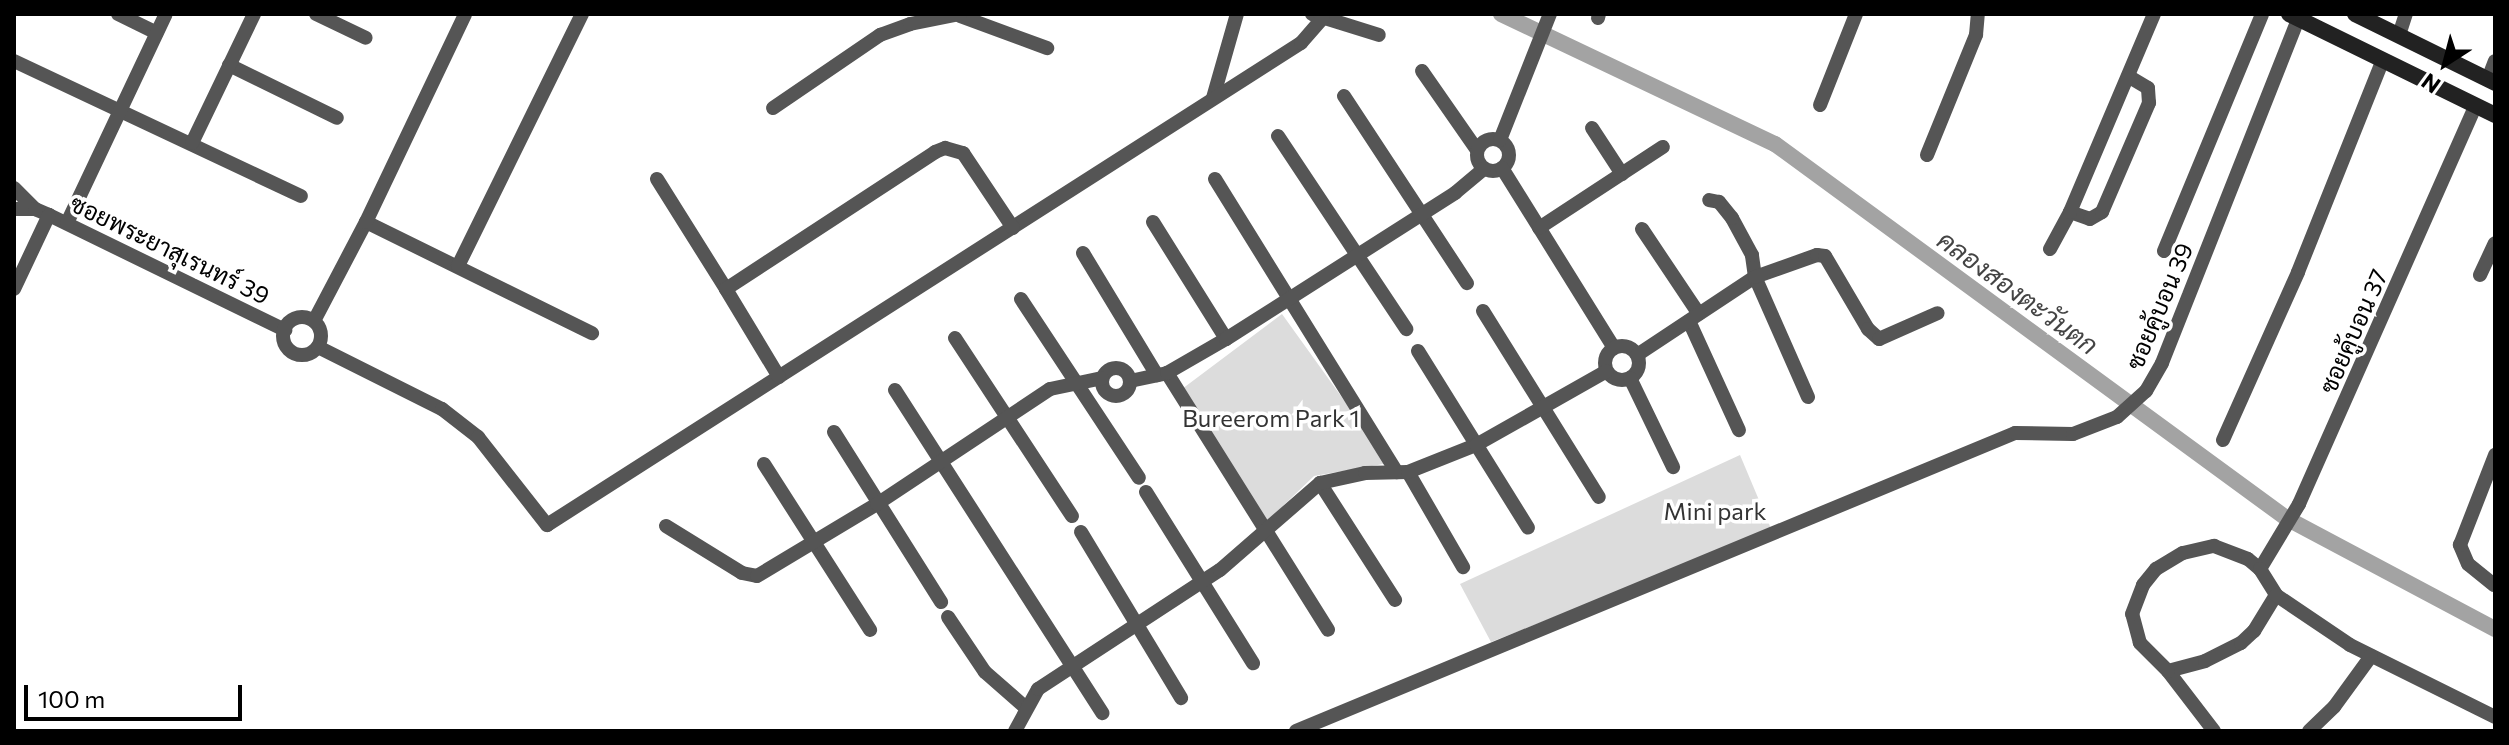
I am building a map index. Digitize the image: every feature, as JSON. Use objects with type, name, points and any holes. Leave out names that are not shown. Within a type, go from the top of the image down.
[{"type":"main road","points":[[2355,14],[2491,81]]},
{"type":"main road","points":[[2293,16],[2495,115]]},
{"type":"street","points":[[118,14],[157,33]]},
{"type":"street","points":[[67,223],[123,112],[166,14]]},
{"type":"street","points":[[192,143],[254,14]]},
{"type":"street","points":[[316,14],[366,38]]},
{"type":"street","points":[[314,321],[366,222],[465,14]]},
{"type":"street","points":[[458,266],[582,14]]},
{"type":"street","points":[[1213,98],[1237,14]]},
{"type":"street","points":[[1500,140],[1550,14]]},
{"type":"street","points":[[1820,105],[1856,14]]},
{"type":"street","points":[[1927,155],[1976,35],[1978,14]]},
{"type":"street","points":[[2050,249],[2070,212],[2154,14]]},
{"type":"street","points":[[2164,251],[2262,14]]},
{"type":"street","points":[[2399,35],[2406,14]]},
{"type":"street","points":[[773,108],[880,35],[934,18],[960,15],[1047,48]]},
{"type":"street","points":[[318,347],[442,409],[478,437],[547,525],[1301,43],[1318,16],[1379,35]]},
{"type":"street","name":"ซอยคู้บอน 39","points":[[1296,731],[2015,433],[2073,434],[2117,417],[2146,391],[2162,363],[2293,16]]},
{"type":"street","points":[[2223,440],[2298,272],[2383,60]]},
{"type":"street","points":[[14,61],[301,196]]},
{"type":"street","points":[[2491,81],[2495,61]]},
{"type":"street","points":[[229,65],[337,118]]},
{"type":"street","points":[[1422,71],[1477,150],[1477,161],[1484,169]]},
{"type":"street","points":[[2070,212],[2090,219],[2102,212],[2149,103],[2148,88],[2128,76]]},
{"type":"street","points":[[1344,96],[1467,283]]},
{"type":"street","name":"ซอยคู้บอน 37","points":[[2260,569],[2299,504],[2475,106]]},
{"type":"street","points":[[1592,128],[1622,174]]},
{"type":"street","points":[[1278,136],[1406,329]]},
{"type":"street","points":[[1477,150],[1484,141],[1500,140]]},
{"type":"street","points":[[1500,140],[1508,150],[1502,168]]},
{"type":"street","points":[[1539,228],[1663,147]]},
{"type":"street","points":[[726,289],[945,148],[963,153],[972,163],[1013,228]]},
{"type":"street","points":[[1130,381],[1162,374],[1226,339],[1469,184],[1484,169],[1502,168]]},
{"type":"street","points":[[1502,168],[1614,348]]},
{"type":"street","points":[[657,179],[779,377]]},
{"type":"street","points":[[1215,179],[1463,567]]},
{"type":"street","name":"ซอยพระยาสุเรนทร์ 39","points":[[14,188],[42,212],[285,330]]},
{"type":"street","points":[[1709,200],[1719,202],[1732,218],[1752,255],[1755,277],[1808,397]]},
{"type":"street","name":"ซอยพระยาสุเรนทร์ 39","points":[[14,209],[42,212]]},
{"type":"street","points":[[14,289],[42,212]]},
{"type":"street","points":[[366,222],[592,333]]},
{"type":"street","points":[[1153,222],[1226,339]]},
{"type":"street","points":[[1642,229],[1694,318],[1739,430]]},
{"type":"street","points":[[2480,275],[2495,243]]},
{"type":"street","points":[[1083,253],[1328,630]]},
{"type":"street","points":[[1637,355],[1755,277],[1817,255],[1825,256],[1868,329],[1879,339],[1938,313]]},
{"type":"street","points":[[1021,299],[1139,478]]},
{"type":"street","points":[[1483,311],[1599,497]]},
{"type":"street","points":[[296,318],[314,321],[321,334],[318,347],[309,353],[295,353],[286,345],[285,330],[296,318]]},
{"type":"street","points":[[955,338],[1072,516]]},
{"type":"street","points":[[1627,346],[1637,355],[1638,368],[1630,378],[1617,379],[1607,371],[1606,358],[1614,348],[1627,346]]},
{"type":"street","points":[[1418,351],[1528,528]]},
{"type":"street","points":[[666,526],[750,576],[764,573],[877,504],[1050,389],[1102,378],[1109,369],[1117,368],[1125,371],[1130,381],[1126,392],[1115,396],[1104,390],[1102,378]]},
{"type":"street","points":[[1015,731],[1025,707],[1038,689],[1201,583],[1320,483],[1365,473],[1403,472],[1476,445],[1607,371]]},
{"type":"street","points":[[1630,378],[1673,467]]},
{"type":"street","points":[[895,390],[1102,713]]},
{"type":"street","points":[[834,432],[941,602]]},
{"type":"street","points":[[2494,585],[2468,564],[2460,545],[2495,455]]},
{"type":"street","points":[[764,464],[870,630]]},
{"type":"street","points":[[1320,483],[1395,600]]},
{"type":"street","points":[[1146,492],[1253,663]]},
{"type":"street","points":[[1081,532],[1181,698]]},
{"type":"street","points":[[2214,731],[2168,671],[2140,643],[2132,614],[2143,585],[2156,569],[2183,553],[2214,546],[2228,549],[2260,569],[2276,595],[2371,656],[2495,717]]},
{"type":"street","points":[[2168,671],[2205,661],[2241,643],[2254,631],[2276,595]]},
{"type":"street","points":[[948,617],[985,672],[1025,707]]},
{"type":"street","points":[[2333,731],[2315,726],[2371,656]]},
{"type":"green space","name":"Bureerom Park 1","points":[[1282,314],[1389,463],[1314,476],[1259,529],[1174,395]]},
{"type":"green space","name":"Mini park","points":[[1740,455],[1772,531],[1491,642],[1460,584]]},
{"type":"waterway","name":"คลองสองตะวันตก","points":[[1501,14],[1775,144],[2286,518],[2495,629]]}]
